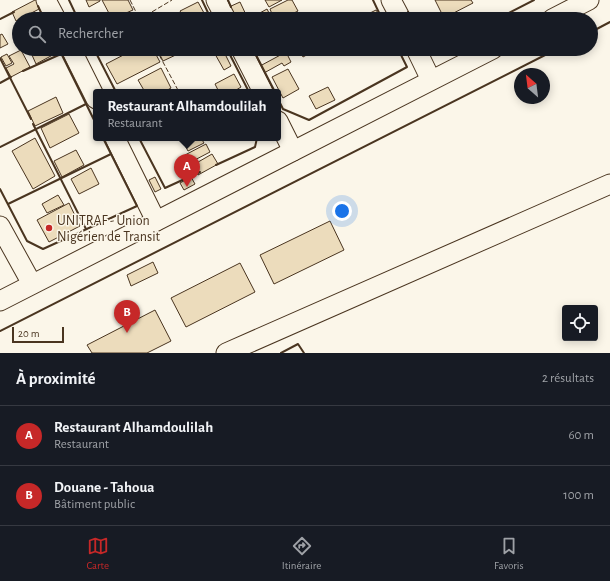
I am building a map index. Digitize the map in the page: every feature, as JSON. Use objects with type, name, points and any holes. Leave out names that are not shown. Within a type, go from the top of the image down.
[{"type":"street","points":[[46,0],[52,12]]},
{"type":"street","points":[[216,0],[222,12]]},
{"type":"street","points":[[391,0],[397,12]]},
{"type":"street","points":[[566,5],[589,0]]},
{"type":"street","points":[[74,56],[93,93]]},
{"type":"street","points":[[245,56],[261,89]]},
{"type":"street","points":[[419,56],[431,80]]},
{"type":"street","points":[[0,301],[479,56]]},
{"type":"street","points":[[281,127],[293,151]]},
{"type":"street","points":[[116,141],[156,221]]},
{"type":"street","points":[[226,353],[610,184]]},
{"type":"street","points":[[0,226],[32,284]]},
{"type":"building","points":[[35,0],[37,0],[41,8],[33,12],[12,12]]},
{"type":"building","points":[[86,0],[100,0],[100,1],[89,7]]},
{"type":"building","points":[[102,0],[128,0],[133,10],[128,12],[108,12]]},
{"type":"building","points":[[265,0],[282,0],[269,7]]},
{"type":"building","points":[[288,0],[292,0],[298,11],[271,12],[270,9]]},
{"type":"building","points":[[435,0],[471,0],[473,3],[456,12],[441,12]]},
{"type":"building","points":[[198,2],[203,12],[181,12]]},
{"type":"building","points":[[240,2],[245,12],[232,12],[229,7]]},
{"type":"building","points":[[267,9],[268,12],[262,12]]},
{"type":"building","points":[[2,34],[8,44],[0,48],[0,35]]},
{"type":"building","points":[[7,54],[12,63],[6,66],[1,57]]},
{"type":"building","points":[[12,54],[12,56],[24,56],[30,67],[11,77],[6,68],[14,64],[9,56]]},
{"type":"building","points":[[32,56],[51,56],[36,64]]},
{"type":"building","points":[[121,56],[157,56],[160,62],[117,84],[106,64]]},
{"type":"building","points":[[160,56],[174,56],[163,61]]},
{"type":"building","points":[[216,56],[226,56],[231,66],[224,70]]},
{"type":"building","points":[[279,56],[288,56],[291,62],[284,66],[282,63],[264,73],[260,66]]},
{"type":"building","points":[[161,68],[171,88],[143,89],[138,80]]},
{"type":"building","points":[[288,69],[299,89],[283,98],[281,89],[278,89],[272,77]]},
{"type":"building","points":[[234,74],[241,87],[238,89],[218,89],[215,84]]},
{"type":"building","points":[[328,87],[335,100],[316,109],[309,96]]},
{"type":"building","points":[[56,97],[63,113],[35,126],[28,111]]},
{"type":"building","points":[[69,114],[79,133],[50,148],[41,128]]},
{"type":"building","points":[[35,138],[55,176],[33,189],[12,151]]},
{"type":"building","points":[[183,141],[203,141],[204,143],[188,151]]},
{"type":"building","points":[[206,144],[210,152],[189,163],[185,155]]},
{"type":"building","points":[[76,150],[84,165],[62,177],[54,161]]},
{"type":"building","points":[[212,154],[218,164],[198,175],[193,165]]},
{"type":"building","points":[[91,168],[99,184],[79,194],[71,179]]},
{"type":"building","points":[[155,177],[161,189],[155,192],[149,180]]},
{"type":"building","points":[[191,177],[195,184],[184,190],[180,183]]},
{"type":"building","points":[[58,195],[64,205],[47,213],[42,204]]},
{"type":"building","points":[[69,203],[80,226],[49,242],[37,220]]},
{"type":"building","points":[[330,221],[344,250],[274,284],[260,255]]},
{"type":"building","points":[[153,262],[158,273],[131,286],[127,275]]},
{"type":"building","points":[[240,263],[255,292],[186,327],[171,298]]},
{"type":"building","points":[[155,310],[171,341],[147,353],[92,353],[87,345]]},
{"type":"fence","points":[[130,0],[136,12]]},
{"type":"fence","points":[[152,12],[172,0]]},
{"type":"fence","points":[[160,56],[177,89]]},
{"type":"wall","points":[[69,0],[75,12]]},
{"type":"wall","points":[[202,0],[208,12]]},
{"type":"wall","points":[[228,0],[231,7]]},
{"type":"wall","points":[[373,0],[379,12]]},
{"type":"wall","points":[[511,12],[534,0]]},
{"type":"wall","points":[[38,6],[41,12]]},
{"type":"wall","points":[[0,19],[12,13]]},
{"type":"wall","points":[[598,28],[610,22]]},
{"type":"wall","points":[[23,71],[57,56]]},
{"type":"wall","points":[[62,56],[93,118]]},
{"type":"wall","points":[[98,56],[114,89]]},
{"type":"wall","points":[[231,56],[247,89]]},
{"type":"wall","points":[[257,56],[273,89]]},
{"type":"wall","points":[[281,105],[283,109],[309,120],[407,67],[402,56]]},
{"type":"wall","points":[[0,331],[543,56]]},
{"type":"wall","points":[[0,58],[31,119]]},
{"type":"wall","points":[[0,83],[11,77]]},
{"type":"wall","points":[[0,147],[86,104]]},
{"type":"wall","points":[[33,124],[86,229]]},
{"type":"wall","points":[[0,189],[27,241],[43,249],[137,206],[104,141]]},
{"type":"wall","points":[[141,141],[165,188],[200,172]]},
{"type":"wall","points":[[216,165],[255,147],[256,141]]},
{"type":"wall","points":[[8,204],[111,154]]},
{"type":"wall","points":[[281,353],[298,344],[304,353]]},
{"type":"place","name":"Restaurant Alhamdoulilah","points":[[187,187]]},
{"type":"place","name":"UNITRAF - Union Nigérien de Transit","points":[[49,228]]},
{"type":"place","name":"Douane - Tahoua","points":[[127,333]]}]
